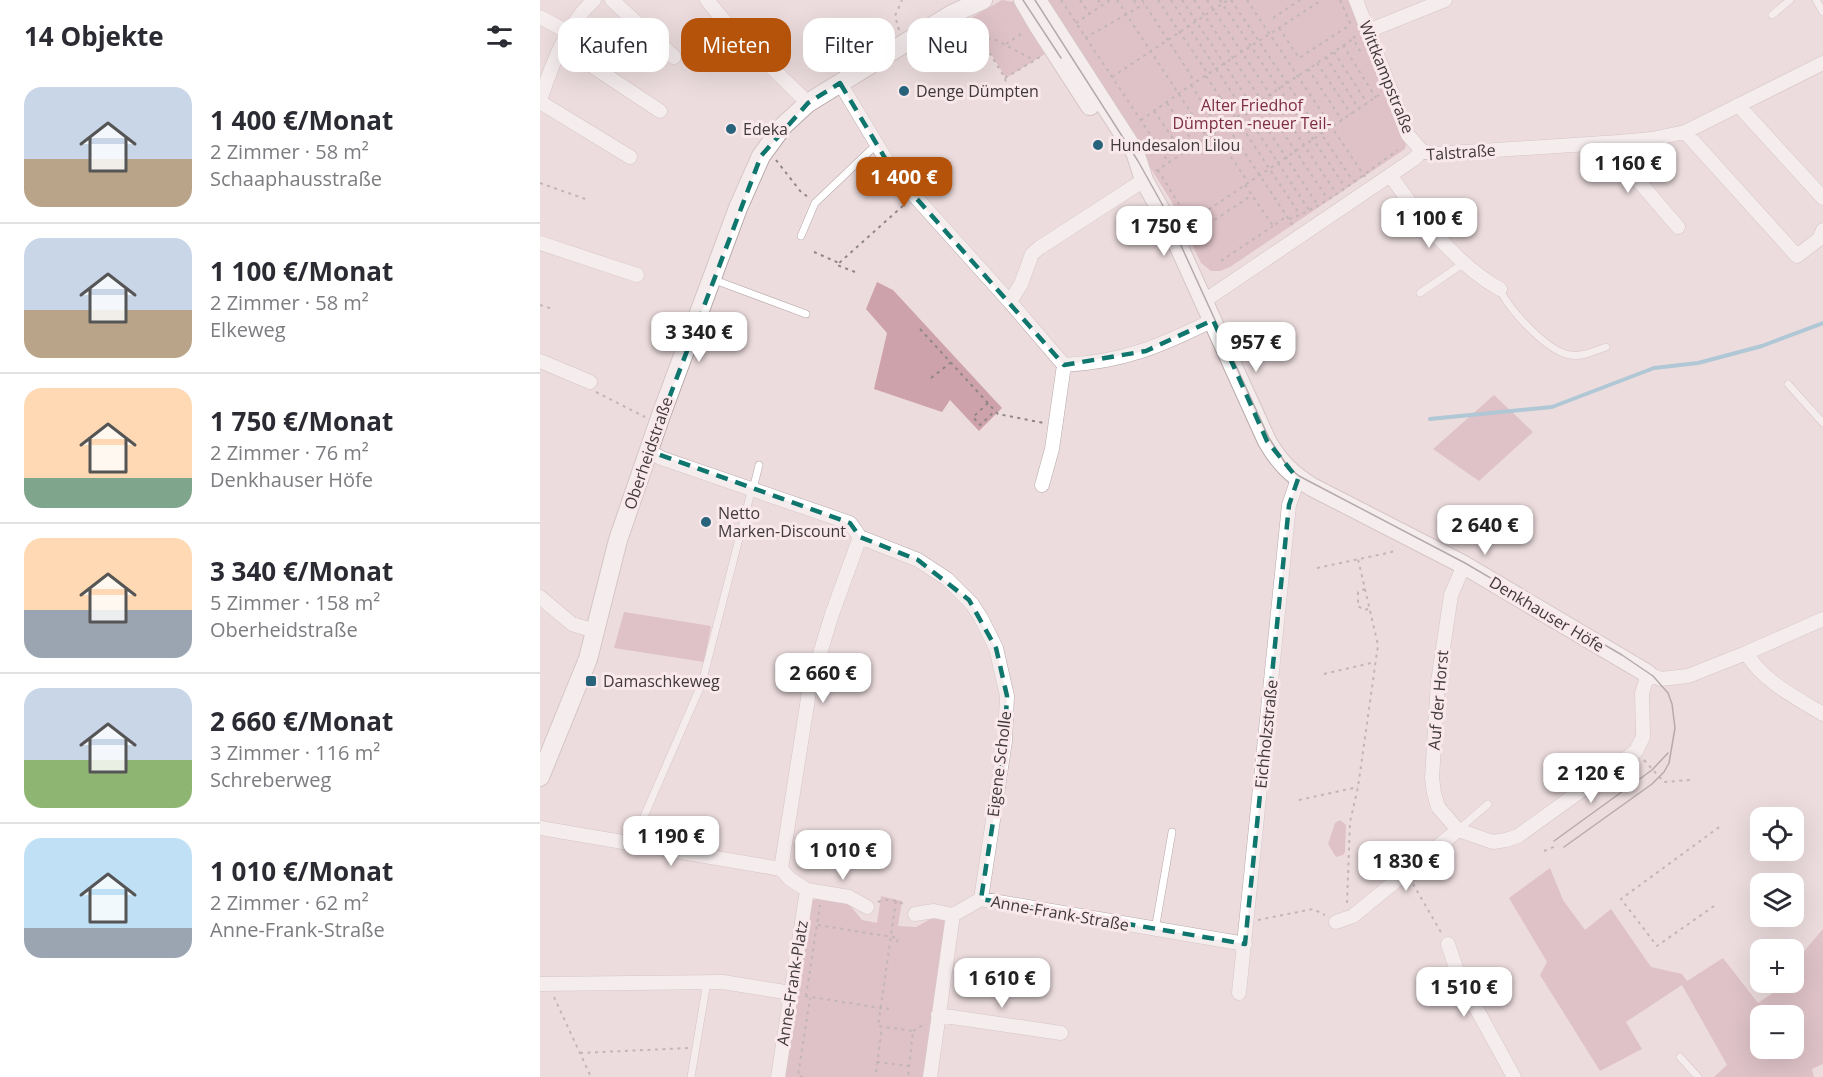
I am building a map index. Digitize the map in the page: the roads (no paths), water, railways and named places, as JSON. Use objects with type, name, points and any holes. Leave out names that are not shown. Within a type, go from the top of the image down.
[{"type":"street","points":[[612,0],[674,57]]},
{"type":"street","points":[[707,0],[726,23],[808,103]]},
{"type":"street","name":"Oberheidstraße","points":[[540,777],[579,685],[618,540],[658,423],[738,208],[766,150],[783,126],[808,103],[960,7],[983,0]]},
{"type":"street","name":"Denkhauser Höfe","points":[[1023,0],[1126,162],[1151,175]]},
{"type":"street","name":"Denkhauser Höfe","points":[[1037,0],[1151,175],[1169,225],[1275,455],[1298,478],[1464,565],[1648,674]]},
{"type":"street","name":"Wittkampstraße","points":[[1356,0],[1408,135],[1422,152]]},
{"type":"street","points":[[1368,31],[1445,0]]},
{"type":"street","points":[[577,18],[586,3]]},
{"type":"street","points":[[540,17],[558,27]]},
{"type":"street","points":[[558,55],[540,101],[630,157]]},
{"type":"street","name":"Talstraße","points":[[1204,301],[1301,237],[1422,152],[1435,154],[1619,142],[1652,139],[1685,132],[1823,63]]},
{"type":"street","points":[[601,72],[660,111]]},
{"type":"street","points":[[840,83],[894,173],[1064,365],[1052,449],[1042,485]]},
{"type":"street","points":[[1738,105],[1823,198]]},
{"type":"street","points":[[1685,132],[1797,256],[1819,239],[1823,230]]},
{"type":"street","points":[[1619,142],[1620,153],[1625,165],[1678,227]]},
{"type":"street","points":[[1390,174],[1419,216],[1464,263],[1487,283],[1500,290]]},
{"type":"street","points":[[1010,302],[1021,284],[1032,254],[1038,248],[1151,175]]},
{"type":"street","points":[[540,243],[637,275]]},
{"type":"street","points":[[1064,365],[1091,364],[1146,351],[1213,320]]},
{"type":"street","points":[[540,361],[590,382]]},
{"type":"street","name":"Eigene Scholle","points":[[649,451],[850,523],[860,537],[918,560],[946,579],[969,600],[996,648],[1007,696],[1005,741],[981,899]]},
{"type":"street","name":"Eichholzstraße","points":[[1239,993],[1290,505],[1298,478]]},
{"type":"street","points":[[781,869],[810,686],[832,614],[860,537]]},
{"type":"street","name":"Auf der Horst","points":[[1458,830],[1438,807],[1432,778],[1438,682],[1451,595],[1464,565]]},
{"type":"street","points":[[540,597],[572,624],[595,631]]},
{"type":"street","points":[[1336,922],[1353,916],[1458,830],[1493,842],[1518,836],[1636,751],[1643,737],[1642,693],[1648,674],[1660,679],[1679,678],[1746,653],[1823,619]]},
{"type":"street","points":[[1746,653],[1763,674],[1786,692],[1823,714]]},
{"type":"street","points":[[540,828],[781,869],[790,879],[807,890],[849,897],[867,907]]},
{"type":"street","name":"Anne-Frank-Platz","points":[[778,1077],[807,890]]},
{"type":"street","name":"Anne-Frank-Straße","points":[[952,915],[981,899],[1245,944]]},
{"type":"street","points":[[915,914],[934,911],[952,915],[930,1077]]},
{"type":"street","points":[[1448,944],[1459,977],[1514,1077]]},
{"type":"street","points":[[544,983],[723,982],[791,993]]},
{"type":"street","points":[[938,1015],[1061,1034]]},
{"type":"lane","points":[[1772,15],[1790,0]]},
{"type":"lane","points":[[1816,0],[1823,12]]},
{"type":"lane","points":[[801,236],[815,203],[877,144]]},
{"type":"lane","points":[[1420,293],[1464,263]]},
{"type":"lane","points":[[712,279],[806,314]]},
{"type":"lane","points":[[1500,290],[1504,301],[1513,312],[1554,350],[1569,355],[1586,354],[1606,346]]},
{"type":"lane","points":[[1788,384],[1823,423]]},
{"type":"lane","points":[[632,844],[702,683],[759,465]]},
{"type":"lane","points":[[1458,830],[1488,804]]},
{"type":"lane","points":[[1155,930],[1172,832]]},
{"type":"lane","points":[[691,1077],[707,982]]},
{"type":"lane","points":[[1680,1057],[1698,1077]]},
{"type":"waterway","points":[[1430,419],[1552,407],[1654,368],[1698,363],[1762,346],[1823,323]]},
{"type":"tram line","points":[[1023,0],[1061,58]]},
{"type":"tram line","points":[[1035,0],[1138,161],[1162,204],[1269,438],[1288,467],[1299,476],[1465,563],[1622,655],[1653,676],[1668,693],[1675,728],[1669,763],[1664,772],[1652,784],[1564,847]]},
{"type":"tram line","points":[[1554,841],[1652,770],[1668,753]]},
{"type":"place","name":"Denge Dümpten","points":[[904,91]]},
{"type":"place","name":"Edeka","points":[[731,129]]},
{"type":"place","name":"Hundesalon Lilou","points":[[1098,145]]},
{"type":"place","name":"Netto Marken-Discount","points":[[706,522]]},
{"type":"place","name":"Damaschkeweg","points":[[591,681]]},
{"type":"park label","name":"Alter Friedhof Dümpten -neuer Teil-","points":[[1252,114]]}]
